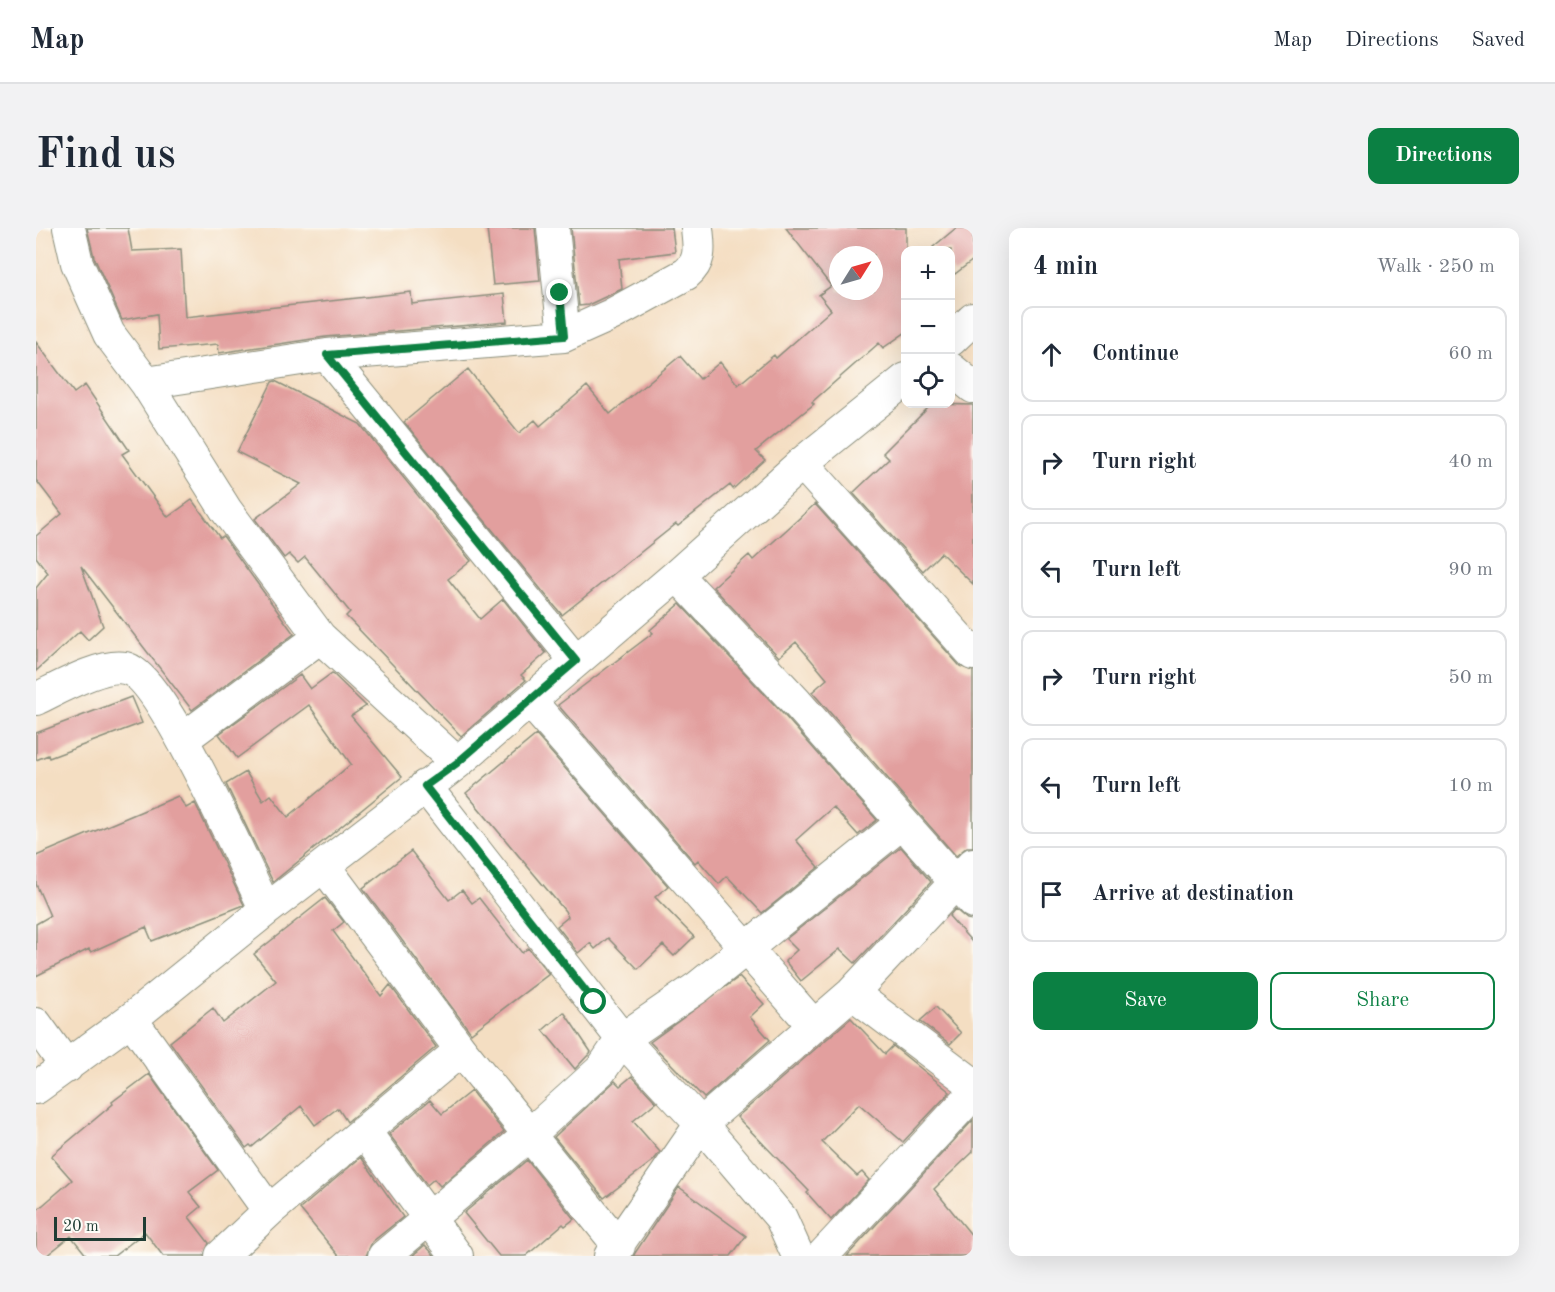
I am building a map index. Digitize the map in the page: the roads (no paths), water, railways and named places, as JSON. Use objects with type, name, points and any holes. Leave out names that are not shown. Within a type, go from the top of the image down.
[{"type":"street","points":[[69,228],[77,263],[109,334],[146,383],[226,510],[320,637],[457,763]]},
{"type":"street","points":[[553,228],[564,336]]},
{"type":"street","points":[[146,383],[327,355],[564,336],[611,315],[686,274],[696,266],[700,255],[697,228]]},
{"type":"street","points":[[955,336],[973,319]]},
{"type":"street","points":[[327,355],[576,661]]},
{"type":"street","points":[[955,372],[973,387]]},
{"type":"street","points":[[36,1088],[68,1067],[131,1019],[266,910],[457,763],[677,575],[802,463],[901,383]]},
{"type":"street","points":[[802,463],[973,654]]},
{"type":"street","points":[[324,866],[615,1251],[702,1124],[852,993],[967,883],[902,823],[797,703],[677,575]]},
{"type":"street","points":[[183,739],[320,637]]},
{"type":"street","points":[[36,699],[107,668],[126,668],[141,675],[183,739],[266,910]]},
{"type":"street","points":[[530,701],[745,950],[813,1025]]},
{"type":"street","points":[[425,786],[622,1039],[702,1124],[780,1218],[798,1256]]},
{"type":"street","points":[[384,1256],[529,1135],[601,1070],[622,1039],[698,987],[902,823]]},
{"type":"street","points":[[852,993],[973,1084]]},
{"type":"street","points":[[131,1019],[269,1211]]},
{"type":"street","points":[[36,1024],[68,1067]]},
{"type":"street","points":[[221,1256],[269,1211],[461,1050]]},
{"type":"street","points":[[822,1256],[973,1094]]},
{"type":"street","points":[[365,1132],[457,1256]]}]
